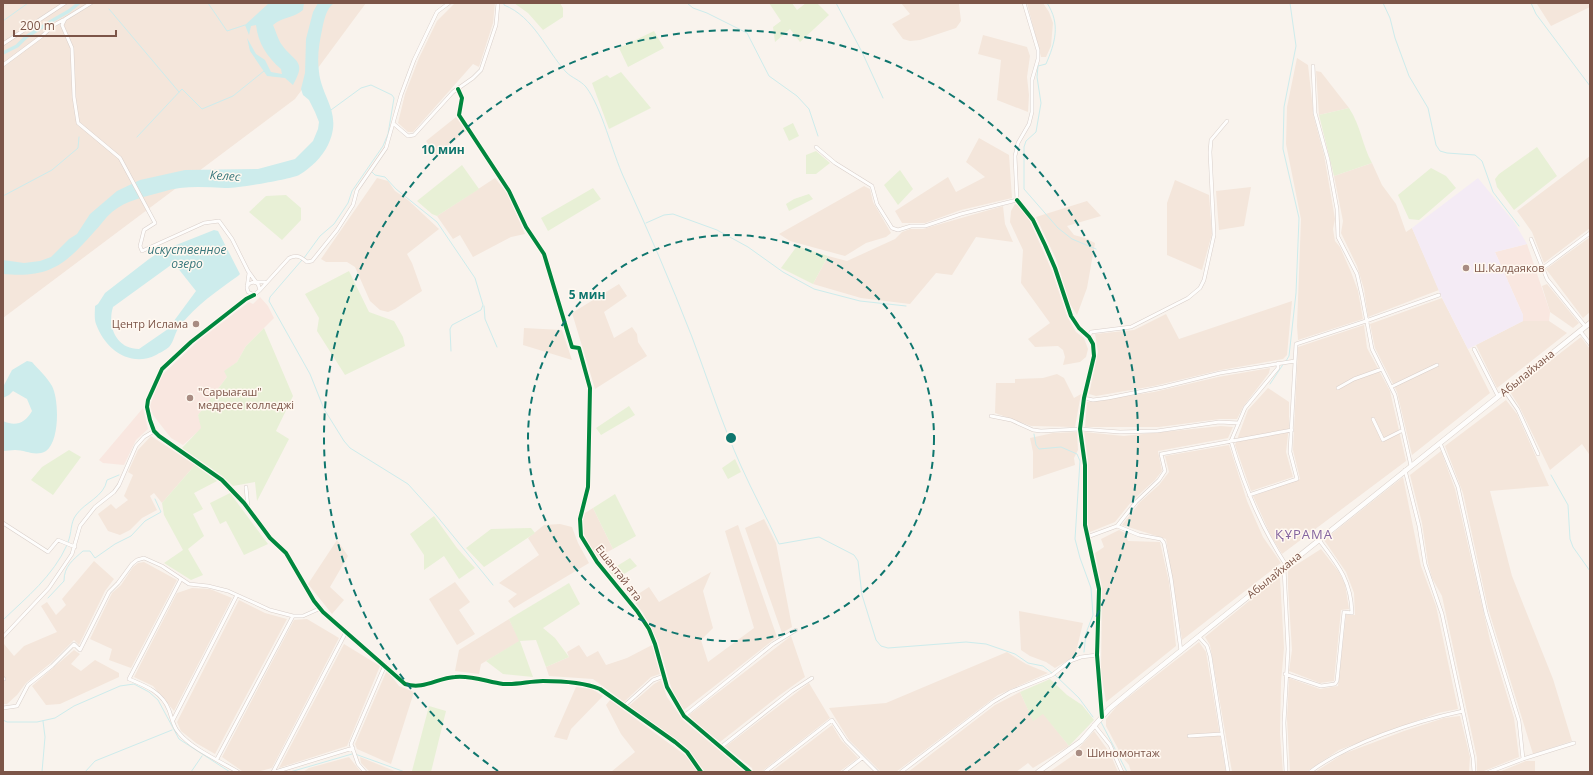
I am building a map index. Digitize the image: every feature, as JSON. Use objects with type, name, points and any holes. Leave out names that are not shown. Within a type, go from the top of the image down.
[{"type":"main road","name":"Абылайхана","points":[[1038,772],[1076,745],[1102,717],[1285,566],[1590,322]]},
{"type":"street","points":[[3,44],[65,3]]},
{"type":"street","points":[[3,65],[54,25],[91,3]]},
{"type":"street","points":[[449,3],[437,12],[414,60],[401,95],[386,148],[357,190],[353,205],[337,230],[312,261],[307,262],[299,256],[289,258],[265,282],[260,290],[246,299],[191,342],[162,369],[155,381],[147,407],[154,431],[222,480],[249,510],[270,538],[286,553],[314,601],[362,648],[385,665],[405,684],[411,686],[421,686],[456,677],[514,684],[542,681],[591,686],[600,689],[687,752],[701,772]]},
{"type":"street","points":[[394,124],[408,136],[414,135],[453,92],[481,70],[496,25],[498,3]]},
{"type":"street","points":[[1016,200],[1015,156],[1018,143],[1029,124],[1032,112],[1032,80],[1038,59],[1038,50],[1024,3]]},
{"type":"street","points":[[63,20],[62,26],[72,52],[74,97],[78,124],[114,151],[130,174],[155,223],[144,230],[140,246],[142,251],[204,223],[219,221],[232,239],[248,271],[260,290]]},
{"type":"street","points":[[1313,66],[1315,113],[1328,160],[1338,209],[1338,237],[1357,274],[1372,349],[1392,387],[1411,466]]},
{"type":"street","name":"Ешантай ата","points":[[458,89],[462,98],[459,115],[509,191],[526,227],[544,254],[572,347],[579,348],[590,388],[588,487],[580,518],[581,536],[597,562],[637,611],[649,629],[664,676],[675,703],[684,716],[750,772]]},
{"type":"street","points":[[1089,337],[1091,332],[1131,327],[1188,298],[1200,288],[1204,280],[1214,235],[1210,152],[1211,140],[1227,121]]},
{"type":"street","points":[[816,147],[835,162],[872,186],[877,204],[892,228],[898,230],[911,226],[924,226],[961,214],[1016,200],[1022,204],[1033,220],[1055,268],[1071,316],[1093,344],[1094,356],[1084,398],[1080,429],[1085,465],[1085,525],[1099,589],[1097,655],[1102,717]]},
{"type":"street","points":[[1542,268],[1590,233]]},
{"type":"street","points":[[1531,238],[1547,279],[1586,326]]},
{"type":"street","points":[[246,299],[248,271]]},
{"type":"street","points":[[247,287],[252,282],[265,282]]},
{"type":"street","points":[[247,287],[248,292],[254,295]]},
{"type":"street","points":[[1249,495],[1297,479],[1290,452],[1296,344],[1439,295]]},
{"type":"street","points":[[1580,331],[1590,344]]},
{"type":"street","points":[[1474,349],[1498,396]]},
{"type":"street","points":[[1084,398],[1093,400],[1108,398],[1163,387],[1220,373],[1295,361]]},
{"type":"street","points":[[1278,363],[1278,368],[1245,408],[1231,441],[1249,495],[1268,536],[1285,566],[1288,649],[1285,674],[1286,772]]},
{"type":"street","points":[[1392,387],[1437,365]]},
{"type":"street","points":[[1338,388],[1354,378],[1382,369]]},
{"type":"street","points":[[1505,391],[1518,410],[1538,454]]},
{"type":"street","points":[[990,416],[1010,420],[1033,430],[1080,429],[1120,432],[1157,431],[1219,422],[1239,423]]},
{"type":"street","points":[[1373,418],[1383,440],[1402,430]]},
{"type":"street","points":[[1087,537],[1117,526],[1136,502],[1159,480],[1165,471],[1161,454],[1292,430]]},
{"type":"street","points":[[3,637],[49,588],[75,547],[80,526],[95,507],[114,492],[119,485],[136,446],[154,431]]},
{"type":"street","points":[[1440,443],[1458,487],[1488,620],[1519,721],[1523,759]]},
{"type":"street","points":[[1405,470],[1419,526],[1425,564],[1442,614],[1473,758],[1474,772]]},
{"type":"street","points":[[246,487],[249,510]]},
{"type":"street","points":[[3,523],[48,552],[58,540],[75,547]]},
{"type":"street","points":[[1117,526],[1139,535],[1161,539],[1164,543],[1171,578],[1181,651]]},
{"type":"street","points":[[1285,674],[1320,686],[1335,684],[1337,681],[1344,612],[1352,612],[1352,596],[1347,581],[1340,568],[1319,540]]},
{"type":"street","points":[[3,708],[17,706],[28,685],[52,666],[74,644],[80,650],[109,592],[137,560],[144,558],[189,584],[208,586],[237,595],[257,605],[293,616],[303,616],[321,608]]},
{"type":"street","points":[[181,579],[129,678],[152,689],[162,698],[168,706],[180,734],[238,772]]},
{"type":"street","points":[[173,720],[237,595]]},
{"type":"street","points":[[216,758],[293,616]]},
{"type":"street","points":[[684,716],[773,644],[796,630]]},
{"type":"street","points":[[274,772],[346,632]]},
{"type":"street","points":[[1199,637],[1207,646],[1210,656],[1228,772]]},
{"type":"street","points":[[901,772],[993,702],[1010,692],[1052,675],[1070,661],[1081,657],[1097,655]]},
{"type":"street","points":[[365,772],[358,764],[351,744],[385,665]]},
{"type":"street","points":[[624,706],[653,680],[664,676]]},
{"type":"street","points":[[721,747],[792,691],[812,678]]},
{"type":"street","points":[[1310,772],[1324,762],[1343,752],[1405,727],[1443,715],[1463,712]]},
{"type":"street","points":[[765,772],[832,720],[846,741],[877,772]]},
{"type":"street","points":[[1094,725],[1110,745],[1122,772]]},
{"type":"street","points":[[1189,736],[1222,734]]},
{"type":"street","points":[[1489,772],[1523,759],[1574,743]]},
{"type":"street","points":[[274,772],[353,748]]},
{"type":"street","points":[[844,772],[862,758]]},
{"type":"shaded area","points":[[3,3],[366,3],[295,99],[3,318]]},
{"type":"shaded area","points":[[495,3],[493,23],[479,67],[473,64],[413,132],[408,132],[398,123],[405,94],[419,58],[437,21],[454,4]]},
{"type":"shaded area","points":[[901,3],[965,3],[959,4],[961,21],[956,28],[920,40],[910,41],[903,39],[892,24],[910,14]]},
{"type":"shaded area","points":[[1027,3],[1043,3],[1049,12],[1053,23],[1051,46],[1046,57],[1041,57]]},
{"type":"shaded area","points":[[1590,3],[1590,7],[1551,26],[1537,4]]},
{"type":"shaded area","points":[[983,35],[1027,47],[1030,56],[1027,77],[1029,95],[1028,112],[997,100],[1001,60],[978,54]]},
{"type":"shaded area","points":[[1297,58],[1308,65],[1314,118],[1324,155],[1335,219],[1333,229],[1335,241],[1340,247],[1358,291],[1363,319],[1298,340],[1297,326],[1301,219],[1286,144],[1287,107]]},
{"type":"shaded area","points":[[1316,71],[1321,72],[1349,108],[1319,115]]},
{"type":"shaded area","points":[[456,117],[466,131],[436,155],[426,141]]},
{"type":"shaded area","points":[[979,138],[1009,155],[1012,198],[961,210],[925,223],[902,223],[895,211],[948,177],[956,192],[985,177],[966,162]]},
{"type":"shaded area","points":[[1590,156],[1590,228],[1544,263],[1532,232],[1517,211]]},
{"type":"shaded area","points":[[1372,163],[1382,185],[1396,204],[1406,232],[1412,228],[1439,290],[1368,317],[1364,289],[1357,266],[1341,233],[1343,221],[1334,176]]},
{"type":"shaded area","points":[[377,178],[388,181],[395,191],[408,200],[439,229],[407,254],[412,263],[422,291],[388,312],[380,310],[370,301],[355,267],[347,262],[326,262],[321,259]]},
{"type":"shaded area","points":[[495,178],[507,193],[525,234],[511,237],[473,257],[460,235],[453,239],[437,216]]},
{"type":"shaded area","points":[[1478,178],[1514,222],[1527,244],[1495,252],[1523,315],[1523,321],[1468,349],[1442,298],[1412,228]]},
{"type":"shaded area","points":[[1175,180],[1209,195],[1212,234],[1202,270],[1167,255],[1167,203]]},
{"type":"shaded area","points":[[864,186],[870,189],[873,202],[891,233],[886,237],[866,243],[845,256],[790,241],[779,234]]},
{"type":"shaded area","points":[[1251,187],[1244,226],[1219,230],[1216,191]]},
{"type":"shaded area","points":[[1087,201],[1101,216],[1067,226],[1074,235],[1095,243],[1087,288],[1077,315],[1070,304],[1056,259],[1036,217]]},
{"type":"shaded area","points":[[1015,204],[1019,205],[1029,219],[1052,271],[1067,316],[1076,332],[1084,338],[1088,349],[1086,357],[1080,362],[1063,365],[1065,357],[1063,350],[1058,346],[1035,347],[1028,339],[1050,323],[1021,283],[1023,250],[1010,222],[1011,211]]},
{"type":"shaded area","points":[[1003,206],[1005,224],[1013,242],[976,237],[952,275],[936,273],[910,304],[861,298],[813,284],[828,256],[847,261],[895,239],[902,232],[910,229],[923,229]]},
{"type":"shaded area","points":[[1590,237],[1590,312],[1583,318],[1546,269]]},
{"type":"shaded area","points":[[1527,244],[1550,312],[1549,321],[1523,321],[1523,315],[1495,252]]},
{"type":"shaded area","points":[[619,284],[627,296],[604,312],[614,338],[632,327],[637,334],[638,342],[647,356],[595,389],[572,313]]},
{"type":"shaded area","points":[[1547,284],[1579,323],[1573,328],[1550,312],[1542,286]]},
{"type":"shaded area","points":[[260,297],[268,306],[274,318],[246,346],[237,362],[225,371],[227,377],[198,415],[202,428],[183,445],[171,438],[153,415],[150,406],[160,377],[198,341],[249,302],[253,304]]},
{"type":"shaded area","points":[[1442,298],[1490,393],[1412,455],[1397,392],[1375,348],[1370,324]]},
{"type":"shaded area","points":[[1292,301],[1287,355],[1283,359],[1221,370],[1154,386],[1096,396],[1089,394],[1098,352],[1095,334],[1134,330],[1166,314],[1179,339]]},
{"type":"shaded area","points":[[1523,321],[1549,321],[1567,333],[1497,388],[1476,345]]},
{"type":"shaded area","points":[[1364,325],[1367,348],[1390,391],[1406,461],[1282,554],[1271,536],[1253,496],[1300,479],[1293,450],[1298,347]]},
{"type":"shaded area","points":[[524,328],[562,330],[572,360],[523,345]]},
{"type":"shaded area","points":[[1581,337],[1590,349],[1590,454],[1582,444],[1550,470],[1519,406],[1510,392]]},
{"type":"shaded area","points":[[1270,368],[1269,373],[1243,407],[1237,419],[1220,419],[1159,427],[1085,427],[1087,402],[1154,392],[1218,377]]},
{"type":"shaded area","points":[[1057,374],[1064,378],[1074,398],[1081,394],[1075,427],[1031,426],[995,413],[996,383],[1015,383],[1015,379],[1043,378]]},
{"type":"shaded area","points":[[1268,388],[1289,402],[1289,426],[1286,452],[1293,477],[1251,491],[1235,445],[1248,410]]},
{"type":"shaded area","points":[[1506,400],[1517,414],[1549,486],[1490,491],[1512,576],[1553,679],[1572,741],[1533,754],[1488,608],[1463,493],[1445,446]]},
{"type":"shaded area","points":[[143,408],[148,429],[136,440],[124,465],[103,463],[99,460]]},
{"type":"shaded area","points":[[1221,426],[1233,427],[1228,438],[1158,451],[1162,471],[1155,480],[1132,501],[1115,522],[1090,532],[1087,522],[1088,461],[1084,432],[1124,436]]},
{"type":"shaded area","points":[[1077,432],[1078,450],[1074,458],[1075,465],[1033,479],[1033,452],[1030,438],[1053,433]]},
{"type":"shaded area","points":[[151,436],[195,465],[162,503],[154,493],[150,496],[157,510],[142,518],[130,530],[120,535],[108,531],[98,514],[111,504],[116,509],[128,500],[124,496],[133,475],[128,472],[138,450]]},
{"type":"shaded area","points":[[1229,445],[1247,501],[1263,537],[1281,563],[1182,640],[1166,539],[1122,525],[1140,502],[1159,485],[1169,472],[1165,456]]},
{"type":"shaded area","points":[[1441,451],[1455,489],[1490,640],[1514,718],[1519,757],[1484,771],[1477,772],[1477,758],[1442,596],[1432,578],[1428,563],[1422,523],[1410,475]]},
{"type":"shaded area","points":[[1403,477],[1421,566],[1436,606],[1458,709],[1438,713],[1339,750],[1306,772],[1290,772],[1287,719],[1289,678],[1320,689],[1338,686],[1346,615],[1355,615],[1354,593],[1346,572],[1324,540]]},
{"type":"shaded area","points":[[593,508],[613,549],[598,557],[584,534],[583,520],[585,513]]},
{"type":"shaded area","points":[[764,519],[776,543],[792,627],[782,633],[745,528]]},
{"type":"shaded area","points":[[560,524],[572,527],[578,543],[589,563],[514,608],[508,601],[517,594],[499,583],[539,555],[528,538],[544,525]]},
{"type":"shaded area","points":[[738,525],[777,637],[684,710],[677,701],[671,687],[658,642],[643,613],[632,598],[649,587],[659,602],[711,572],[703,591],[713,628],[701,640],[708,662],[754,628],[725,531]]},
{"type":"shaded area","points":[[1119,530],[1125,533],[1128,541],[1160,542],[1169,582],[1176,646],[1106,702],[1101,673],[1102,588],[1095,553],[1104,547],[1101,539]]},
{"type":"shaded area","points":[[337,540],[348,556],[330,587],[344,600],[332,614],[308,584]]},
{"type":"shaded area","points":[[1321,549],[1339,572],[1345,584],[1349,609],[1341,610],[1334,681],[1320,683],[1289,671],[1292,650],[1288,570]]},
{"type":"shaded area","points":[[94,561],[114,579],[105,591],[79,645],[74,640],[52,662],[26,683],[17,695],[7,704],[3,704],[4,644],[14,656],[24,646],[57,632],[41,606],[47,602],[56,615],[66,605],[62,599]]},
{"type":"shaded area","points":[[144,562],[177,580],[131,668],[109,660],[112,649],[90,639],[112,593],[121,585],[133,567],[138,563]]},
{"type":"shaded area","points":[[1280,578],[1284,648],[1281,682],[1280,734],[1283,772],[1232,772],[1210,645],[1205,637],[1276,579]]},
{"type":"shaded area","points":[[455,582],[470,602],[459,610],[475,634],[457,645],[429,599]]},
{"type":"shaded area","points":[[192,588],[210,589],[232,598],[174,711],[153,686],[134,677],[177,593]]},
{"type":"shaded area","points":[[239,600],[265,613],[287,619],[215,754],[196,743],[181,731],[177,722]]},
{"type":"shaded area","points":[[1019,611],[1083,623],[1075,656],[1055,668],[1021,650]]},
{"type":"shaded area","points":[[307,619],[339,638],[272,768],[257,772],[242,771],[222,757],[294,620]]},
{"type":"shaded area","points":[[509,619],[520,641],[481,664],[479,674],[455,671],[459,650]]},
{"type":"shaded area","points":[[791,636],[805,677],[720,742],[692,720],[689,715]]},
{"type":"shaded area","points":[[1199,642],[1206,652],[1226,772],[1131,772],[1129,765],[1123,758],[1106,726],[1106,719],[1117,706]]},
{"type":"shaded area","points":[[344,644],[380,666],[347,746],[279,768]]},
{"type":"shaded area","points":[[579,645],[587,657],[598,651],[606,665],[627,658],[652,645],[660,674],[651,677],[624,702],[593,679],[549,676],[546,667],[569,657],[567,652]]},
{"type":"shaded area","points":[[74,650],[80,654],[71,664],[81,671],[95,660],[119,673],[119,677],[60,704],[46,705],[32,686]]},
{"type":"shaded area","points":[[1007,652],[1026,664],[1048,673],[998,695],[896,772],[881,772],[849,740],[829,708],[886,703]]},
{"type":"shaded area","points":[[387,670],[399,686],[414,692],[391,764],[357,749],[355,744]]},
{"type":"shaded area","points":[[661,680],[667,697],[683,720],[745,772],[705,772],[685,746],[629,706],[654,684]]},
{"type":"shaded area","points":[[809,683],[830,718],[761,772],[753,772],[752,768],[725,747]]},
{"type":"shaded area","points":[[576,687],[592,689],[603,696],[571,729],[567,740],[554,737]]},
{"type":"shaded area","points":[[1020,692],[1033,720],[1043,713],[1069,746],[1033,768],[1028,763],[1016,772],[908,772],[995,705]]},
{"type":"shaded area","points":[[610,700],[689,758],[698,772],[611,772],[635,752],[621,734],[606,705]]},
{"type":"shaded area","points":[[1460,716],[1470,757],[1469,772],[1315,772],[1343,754],[1444,718]]},
{"type":"shaded area","points":[[832,725],[841,740],[858,758],[839,772],[771,772]]},
{"type":"shaded area","points":[[1094,731],[1110,753],[1118,772],[1049,772],[1072,756]]},
{"type":"shaded area","points":[[349,757],[361,772],[303,772],[309,768]]},
{"type":"shaded area","points":[[360,757],[397,772],[370,772],[361,763]]},
{"type":"shaded area","points":[[1526,761],[1535,761],[1535,772],[1499,772]]},
{"type":"green space","points":[[514,3],[560,3],[563,8],[563,17],[543,30],[528,13]]},
{"type":"green space","points":[[769,3],[792,3],[797,10],[806,3],[817,3],[829,15],[800,42],[790,29],[775,42],[773,27],[781,21]]},
{"type":"green space","points":[[654,31],[664,48],[628,67],[619,48]]},
{"type":"green space","points":[[621,72],[651,108],[609,129],[592,83],[607,75],[610,78]]},
{"type":"green space","points":[[1349,108],[1372,163],[1334,176],[1319,115]]},
{"type":"green space","points":[[793,123],[799,136],[789,141],[783,128]]},
{"type":"green space","points":[[1537,147],[1557,176],[1514,210],[1497,187],[1495,179],[1499,174]]},
{"type":"green space","points":[[816,151],[830,163],[816,174],[806,174],[806,155]]},
{"type":"green space","points":[[462,165],[479,189],[437,216],[432,214],[417,201]]},
{"type":"green space","points":[[1431,168],[1446,176],[1456,188],[1419,220],[1409,219],[1398,195]]},
{"type":"green space","points":[[900,170],[913,189],[898,205],[884,185]]},
{"type":"green space","points":[[593,188],[601,199],[548,231],[541,218]]},
{"type":"green space","points":[[809,194],[813,199],[789,211],[786,204],[794,199]]},
{"type":"green space","points":[[286,195],[301,208],[301,220],[282,240],[249,212],[266,196]]},
{"type":"green space","points":[[797,246],[828,256],[813,284],[781,268]]},
{"type":"green space","points":[[349,271],[369,312],[394,321],[403,337],[405,346],[345,375],[317,331],[319,318],[305,294]]},
{"type":"green space","points":[[264,328],[293,396],[276,431],[289,439],[257,501],[255,482],[233,486],[221,475],[182,448],[201,428],[198,415],[227,377],[224,371],[237,362],[246,346]]},
{"type":"green space","points":[[629,406],[635,415],[601,435],[596,428]]},
{"type":"green space","points":[[69,450],[81,457],[53,495],[31,480],[42,467]]},
{"type":"green space","points":[[735,459],[741,472],[728,479],[722,468]]},
{"type":"green space","points":[[195,465],[217,481],[194,493],[203,509],[193,514],[204,536],[188,549],[203,575],[191,580],[164,563],[183,550],[164,515],[162,503]]},
{"type":"green space","points":[[230,493],[268,544],[244,555],[226,521],[220,524],[210,503]]},
{"type":"green space","points":[[615,494],[636,536],[613,549],[593,508]]},
{"type":"green space","points":[[434,516],[457,548],[475,568],[459,579],[444,556],[424,570],[424,555],[410,534]]},
{"type":"green space","points":[[531,528],[535,533],[484,567],[466,548],[491,529]]},
{"type":"green space","points":[[630,558],[637,566],[616,579],[609,571]]},
{"type":"green space","points":[[569,583],[580,604],[543,628],[555,638],[569,657],[546,667],[536,640],[520,641],[533,677],[503,674],[486,661],[519,641],[509,619]]},
{"type":"green space","points":[[1050,679],[1067,695],[1082,705],[1094,720],[1069,746],[1043,714],[1033,721],[1020,692]]},
{"type":"green space","points":[[429,706],[446,711],[431,772],[412,771]]},
{"type":"water","points":[[269,3],[304,3],[303,10],[300,13],[281,20],[273,25],[281,43],[298,62],[299,71],[293,85],[285,78],[267,76],[250,51],[247,38],[256,54],[265,60],[271,72],[282,74],[281,69],[271,60],[261,44],[256,25],[251,26],[249,35],[245,25]]},
{"type":"water","name":"Келес","points":[[318,3],[334,3],[329,8],[325,19],[319,45],[318,61],[321,82],[333,115],[333,124],[332,134],[328,145],[323,154],[312,166],[299,175],[275,181],[230,188],[178,188],[136,199],[112,212],[74,253],[54,267],[32,274],[3,274],[3,260],[24,263],[40,261],[51,257],[69,239],[77,234],[90,214],[117,191],[140,180],[185,170],[258,169],[295,159],[313,141],[318,129],[319,122],[315,112],[309,100],[303,95],[301,89],[305,73],[306,39],[313,12]]},
{"type":"water","name":"искуственное озеро","points":[[214,230],[218,231],[240,274],[207,299],[186,318],[178,328],[171,345],[168,348],[156,355],[146,358],[137,359],[128,357],[120,354],[112,348],[100,333],[95,322],[95,306],[105,293],[161,251]],"holes":[[[171,265],[177,267],[196,291],[168,329],[139,349],[124,345],[119,341],[113,329],[111,322],[113,307]]]},
{"type":"water","points":[[27,361],[32,362],[45,376],[52,386],[56,400],[57,420],[54,438],[51,446],[42,453],[19,450],[3,451],[3,421],[12,424],[20,423],[32,411],[27,399],[13,391],[3,398],[3,387],[12,370]]},
{"type":"waterway","points":[[3,21],[28,3]]},
{"type":"waterway","points":[[3,53],[17,46],[26,37],[69,11],[79,3]]},
{"type":"waterway","points":[[208,3],[227,31],[245,25]]},
{"type":"waterway","points":[[504,3],[504,5],[524,17],[566,72],[584,85],[592,96],[602,118],[620,167],[684,317],[734,450],[779,544],[819,537],[854,555],[858,561],[862,595],[876,640],[881,646],[888,648],[966,642],[986,644],[1015,654],[1028,663],[1043,666],[1052,673]]},
{"type":"waterway","points":[[687,3],[693,8],[707,13],[747,33],[769,76],[797,96],[809,109],[818,136]]},
{"type":"waterway","points":[[836,3],[862,52],[883,98]]},
{"type":"waterway","points":[[1047,3],[1054,18],[1055,34],[1052,49],[1046,64],[1038,66],[1037,77],[1041,103],[1036,132],[1026,141],[1024,147],[1024,189],[1058,228],[1072,239],[1096,249]]},
{"type":"waterway","points":[[1286,361],[1289,356],[1296,293],[1299,218],[1283,149],[1284,107],[1296,46],[1290,3]]},
{"type":"waterway","points":[[1383,3],[1390,18],[1395,38],[1409,76],[1428,108],[1436,145],[1440,151],[1475,155],[1482,161],[1493,192],[1519,226]]},
{"type":"waterway","points":[[1531,3],[1536,14],[1590,86]]},
{"type":"waterway","points":[[109,9],[179,92]]},
{"type":"waterway","points":[[137,137],[182,89],[202,109],[233,96],[264,71]]},
{"type":"waterway","points":[[304,258],[320,236],[334,224],[348,203],[352,191],[383,146],[388,134],[394,98],[392,95],[371,85],[361,88],[331,110]]},
{"type":"waterway","points":[[3,196],[52,170],[78,148],[79,137]]},
{"type":"waterway","points":[[371,171],[375,175],[385,177],[396,189],[437,222],[475,278],[483,305],[481,310],[452,325],[450,329],[451,351]]},
{"type":"waterway","points":[[646,223],[664,215],[673,214],[717,230],[748,247],[783,272],[814,289],[860,301],[906,306]]},
{"type":"waterway","points":[[302,260],[270,297],[269,301],[310,374],[324,409],[350,448],[408,484],[436,515],[493,585]]},
{"type":"waterway","points":[[484,306],[485,319],[497,347]]},
{"type":"waterway","points":[[1270,384],[1284,363]]},
{"type":"waterway","points":[[1034,434],[1036,445],[1039,449],[1061,447],[1077,454],[1080,461],[1075,539],[1091,588],[1093,615],[1086,633],[1084,652]]},
{"type":"waterway","points":[[68,542],[76,515],[102,491],[107,480],[119,475]]},
{"type":"waterway","points":[[1551,475],[1568,505],[1570,539],[1573,547],[1590,571]]},
{"type":"waterway","points":[[48,598],[64,581],[67,567],[83,551],[90,551],[95,558],[115,544],[131,536],[145,521],[161,512],[155,499]]},
{"type":"waterway","points":[[3,620],[47,576],[67,545]]},
{"type":"waterway","points":[[1055,675],[1079,698],[1093,717]]},
{"type":"waterway","points":[[3,720],[7,722],[37,722],[55,718],[74,706],[120,686],[134,684],[149,692],[158,700],[179,739],[230,772]]},
{"type":"waterway","points":[[42,772],[45,737],[43,721]]},
{"type":"waterway","points":[[1101,722],[1127,772]]},
{"type":"waterway","points":[[85,772],[95,761],[172,730]]},
{"type":"waterway","points":[[290,772],[352,754]]},
{"type":"waterway","points":[[355,754],[405,772]]},
{"type":"waterway","points":[[191,772],[202,756]]},
{"type":"cycle path","points":[[458,89],[462,98],[459,115],[509,191],[526,227],[544,254],[572,347],[579,348],[590,388],[588,487],[580,519],[581,536],[597,562],[637,611],[649,629],[655,644],[667,687],[684,716],[750,772]]},
{"type":"cycle path","points":[[1017,200],[1033,220],[1045,245],[1055,268],[1071,316],[1093,344],[1094,356],[1084,398],[1080,429],[1085,465],[1085,525],[1099,589],[1097,655],[1102,717]]},
{"type":"cycle path","points":[[254,295],[246,299],[191,342],[162,369],[148,400],[147,407],[154,431],[159,436],[222,480],[244,503],[270,538],[286,553],[314,601],[323,612],[405,684],[418,686],[448,678],[461,677],[503,684],[538,681],[580,683],[600,689],[675,742],[687,752],[701,772]]},
{"type":"place","name":"Ш.Калдаяков","points":[[1466,268]]},
{"type":"place","name":"Центр Ислама","points":[[196,324]]},
{"type":"place","name":"\"Сарыағаш\" медресе колледжі","points":[[190,398]]},
{"type":"place","name":"Шиномонтаж","points":[[1079,753]]},
{"type":"district","name":"ҚҰРАМА","points":[[1304,534]]}]
